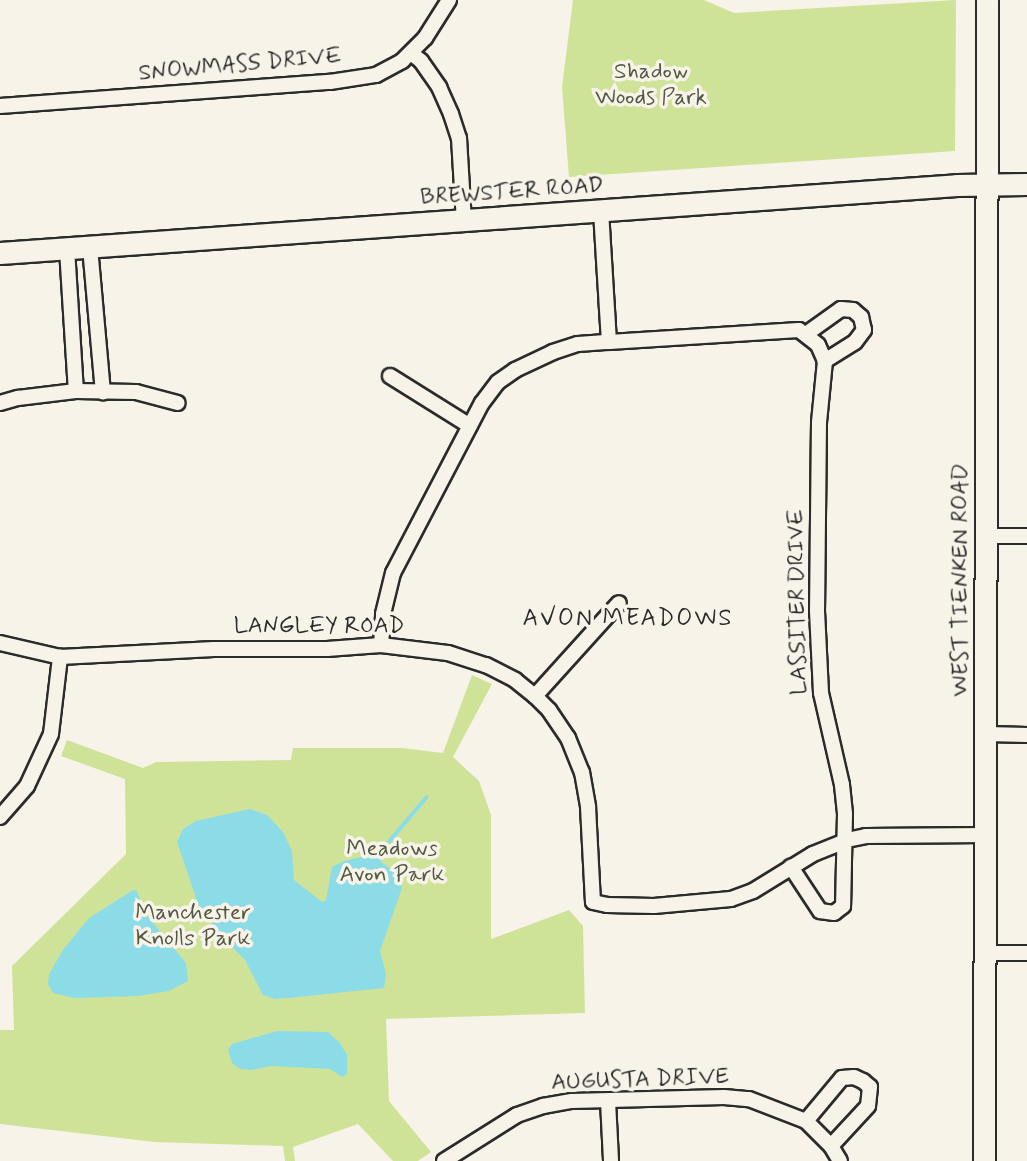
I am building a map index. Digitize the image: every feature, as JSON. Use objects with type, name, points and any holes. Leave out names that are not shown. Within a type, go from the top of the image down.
[{"type":"street","name":"SNOWMASS DRIVE","points":[[0,106],[330,82],[376,75],[411,53],[425,38],[449,0]]},
{"type":"street","name":"WEST TIENKEN ROAD","points":[[984,1161],[987,0]]},
{"type":"street","points":[[411,53],[421,61],[439,87],[452,114],[461,156],[464,222]]},
{"type":"street","name":"BREWSTER ROAD","points":[[0,253],[1027,184]]},
{"type":"street","points":[[601,212],[609,342]]},
{"type":"street","points":[[90,247],[103,392]]},
{"type":"street","points":[[67,249],[76,391]]},
{"type":"street","points":[[381,645],[383,614],[393,573],[482,403],[499,382],[515,370],[553,352],[578,344],[773,330],[799,330],[806,334],[818,345],[825,361],[855,342],[864,330],[861,317],[853,310],[841,309],[806,334]]},
{"type":"street","points":[[72,328],[97,326]]},
{"type":"street","name":"LASSITER DRIVE","points":[[825,361],[819,422],[817,611],[821,692],[842,785],[847,840]]},
{"type":"street","points":[[390,376],[470,426]]},
{"type":"street","points":[[0,403],[18,398],[76,391],[136,392],[178,404]]},
{"type":"street","points":[[987,536],[1027,536]]},
{"type":"street","points":[[535,696],[619,603]]},
{"type":"street","name":"LANGLEY ROAD","points":[[0,643],[60,657],[214,649],[327,649],[381,645],[448,653],[486,665],[515,680],[535,696],[550,710],[568,737],[582,772],[588,807],[593,902],[654,906],[731,900],[753,891],[791,867],[847,840],[866,836],[986,835]]},
{"type":"street","points":[[0,817],[27,786],[51,734],[60,657]]},
{"type":"street","points":[[986,734],[1027,735]]},
{"type":"street","points":[[791,867],[820,911],[834,913],[843,906],[847,840]]},
{"type":"street","points":[[986,953],[1027,953]]},
{"type":"street","points":[[806,1121],[842,1078],[854,1077],[870,1087],[868,1106],[831,1146]]},
{"type":"street","name":"AUGUSTA DRIVE","points":[[444,1161],[517,1115],[543,1106],[572,1101],[694,1097],[749,1099],[806,1121],[831,1146],[840,1161]]},
{"type":"street","points":[[608,1101],[611,1161]]},
{"type":"green space","name":"Shadow Woods Park","points":[[573,0],[704,0],[734,13],[956,0],[955,151],[569,177],[562,87]]},
{"type":"green space","points":[[472,675],[492,684],[453,757],[479,781],[491,815],[491,939],[569,910],[583,926],[585,1013],[386,1019],[389,1101],[431,1152],[418,1161],[393,1161],[358,1124],[293,1147],[295,1161],[285,1161],[283,1146],[155,1142],[0,1124],[0,1030],[14,1030],[12,966],[126,854],[125,779],[61,756],[67,740],[143,768],[156,762],[291,760],[293,748],[402,748],[443,753]]},
{"type":"water","points":[[250,809],[267,815],[283,832],[292,851],[294,880],[322,902],[326,900],[332,867],[344,861],[367,856],[379,847],[383,849],[381,862],[398,874],[402,888],[380,951],[386,974],[384,988],[275,999],[263,995],[245,960],[223,938],[198,904],[177,842],[183,829],[196,821]]},
{"type":"water","points":[[133,890],[137,891],[145,913],[186,963],[188,981],[169,991],[138,996],[74,998],[53,993],[48,984],[49,974],[63,950],[89,918]]},
{"type":"water","points":[[277,1031],[328,1032],[340,1043],[347,1055],[347,1074],[342,1077],[330,1069],[271,1066],[240,1069],[232,1063],[228,1050],[232,1044]]},
{"type":"waterway","points":[[383,849],[426,798]]},
{"type":"district","name":"AVON MEADOWS","points":[[628,619]]},
{"type":"park label","name":"Meadows Avon Park","points":[[392,862]]},
{"type":"park label","name":"Manchester Knolls Park","points":[[193,926]]}]
